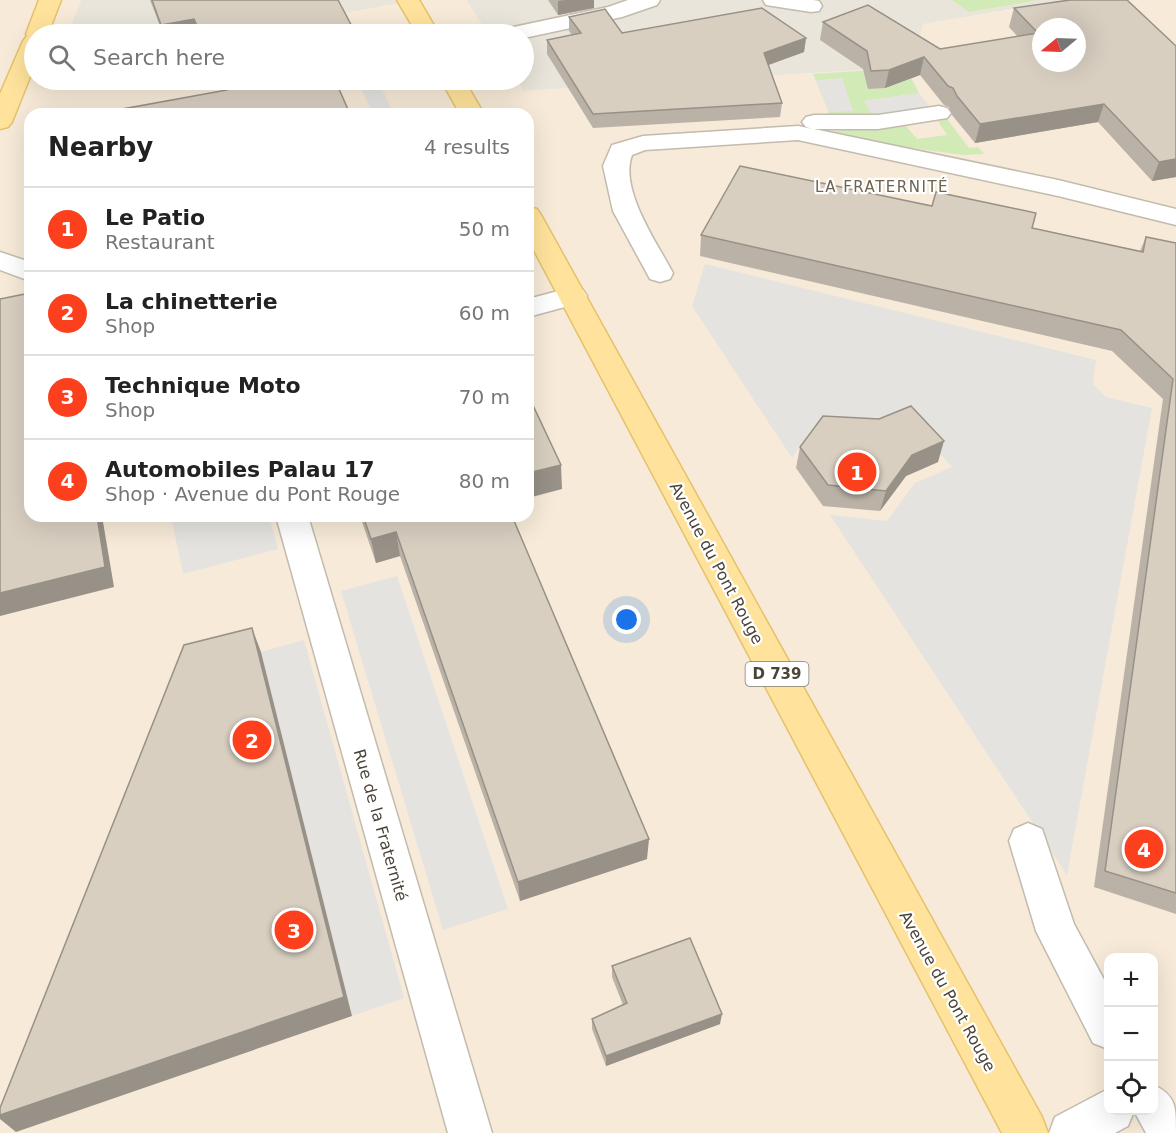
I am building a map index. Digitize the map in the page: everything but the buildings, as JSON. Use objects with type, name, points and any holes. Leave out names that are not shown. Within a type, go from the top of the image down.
[{"type":"main road","points":[[41,24],[50,0]]},
{"type":"main road","points":[[408,0],[422,24]]},
{"type":"main road","points":[[0,122],[24,64]]},
{"type":"main road","points":[[459,90],[469,108]]},
{"type":"main road","name":"Avenue du Pont Rouge","points":[[534,226],[1026,1133]]},
{"type":"street","points":[[534,29],[614,12],[649,0]]},
{"type":"street","points":[[774,0],[811,6]]},
{"type":"street","points":[[798,133],[811,122],[878,122],[939,113]]},
{"type":"street","points":[[660,273],[626,211],[615,166],[621,150],[643,143],[798,133],[1058,188],[1176,217]]},
{"type":"street","points":[[0,260],[24,270]]},
{"type":"street","points":[[534,306],[573,296]]},
{"type":"street","name":"Rue de la Fraternité","points":[[294,522],[470,1133]]},
{"type":"street","points":[[1028,841],[1056,931],[1104,1021]]},
{"type":"street","points":[[1158,1112],[1173,1133]]},
{"type":"street","points":[[1071,1133],[1104,1114]]},
{"type":"shaded area","points":[[0,0],[81,0],[71,24],[24,24],[24,90],[524,91],[912,67],[923,24],[1076,0],[1176,0],[1176,1133],[0,1133]]},
{"type":"shaded area","points":[[81,0],[418,0],[284,24],[71,24]]},
{"type":"shaded area","points":[[418,0],[466,0],[482,24],[284,24]]},
{"type":"shaded area","points":[[466,0],[1068,0],[924,24],[913,67],[524,91],[534,90],[534,24],[482,24]]},
{"type":"shaded area","points":[[842,78],[853,111],[829,112],[816,80]]},
{"type":"shaded area","points":[[362,90],[382,90],[391,108],[370,108]]},
{"type":"shaded area","points":[[919,93],[930,107],[873,115],[864,101]]},
{"type":"shaded area","points":[[705,264],[1096,360],[1093,384],[1106,397],[1152,408],[1067,875],[830,515],[887,521],[915,483],[952,467],[908,418],[877,431],[813,427],[792,458],[692,306]]},
{"type":"shaded area","points":[[172,522],[271,522],[278,549],[183,574]]},
{"type":"shaded area","points":[[397,576],[508,909],[443,930],[341,591]]},
{"type":"shaded area","points":[[304,640],[404,998],[352,1016],[261,652]]},
{"type":"green space","points":[[952,0],[1038,0],[969,12]]},
{"type":"green space","points":[[906,68],[919,93],[864,101],[873,115],[827,114],[829,112],[813,74]]},
{"type":"green space","points":[[947,119],[969,148],[978,147],[984,154],[963,155],[841,138],[833,134],[833,131],[906,126],[917,139],[947,135],[938,121]]},
{"type":"place","name":"Le Patio","points":[[857,472]]},
{"type":"place","name":"La chinetterie","points":[[252,740]]},
{"type":"place","name":"Automobiles Palau 17","points":[[1144,849]]},
{"type":"place","name":"Technique Moto","points":[[294,930]]},
{"type":"district","name":"LA FRATERNITÉ","points":[[882,187]]}]
